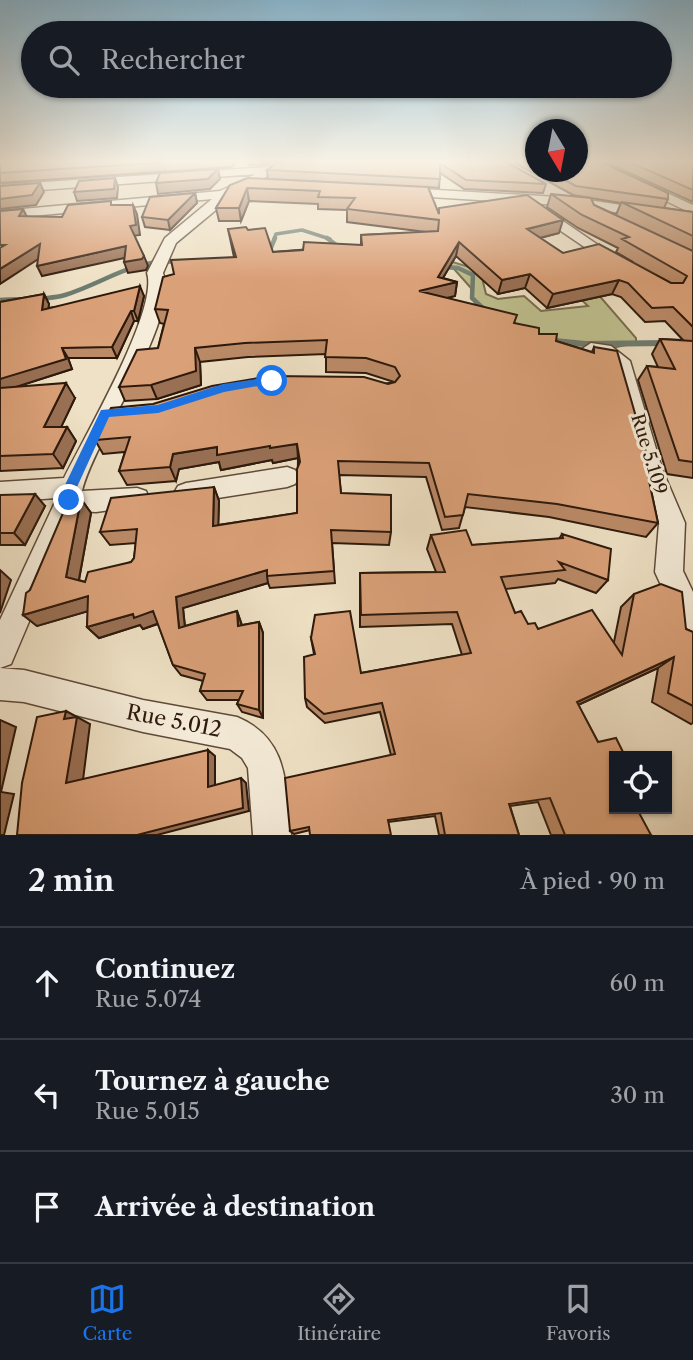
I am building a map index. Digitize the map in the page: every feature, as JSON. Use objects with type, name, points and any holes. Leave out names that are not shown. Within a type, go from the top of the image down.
[{"type":"street","points":[[0,215],[148,201]]},
{"type":"street","points":[[0,653],[105,413],[149,324],[158,282],[155,273],[170,241],[217,201]]},
{"type":"street","points":[[526,201],[631,271]]},
{"type":"street","points":[[561,201],[693,220]]},
{"type":"street","points":[[674,201],[693,210]]},
{"type":"street","points":[[575,202],[612,220]]},
{"type":"street","name":"Rue 5.109","points":[[591,354],[591,349],[605,350],[621,360],[650,469],[672,523],[669,572],[693,623]]},
{"type":"street","points":[[105,413],[132,411]]},
{"type":"street","points":[[0,492],[70,493],[96,502],[161,497],[287,477]]},
{"type":"street","name":"Rue 5.012","points":[[0,684],[24,686],[143,716],[237,734],[254,746],[265,764],[272,835]]},
{"type":"green space","points":[[446,260],[469,267],[512,272],[483,282],[486,294],[498,299],[524,296],[541,311],[588,306],[550,270],[591,286],[636,338],[636,343],[578,355],[483,316],[472,298],[471,288]]},
{"type":"building","points":[[111,201],[111,205],[133,205],[136,225],[130,226],[144,256],[142,259],[124,262],[126,246],[37,266],[40,244],[0,269],[0,248],[5,245],[0,245],[0,211],[23,209],[19,216],[62,217],[68,205]]},
{"type":"building","points":[[148,201],[187,201],[168,220],[142,217]]},
{"type":"building","points":[[220,201],[242,201],[239,208],[216,208]]},
{"type":"building","points":[[353,201],[434,201],[439,214],[439,208],[487,201],[536,201],[563,220],[527,229],[563,253],[599,244],[671,283],[683,283],[687,276],[622,239],[629,237],[582,215],[561,201],[592,201],[594,205],[693,251],[693,327],[673,307],[652,308],[628,283],[619,280],[553,294],[530,274],[502,280],[459,242],[438,277],[457,282],[419,291],[517,315],[514,323],[539,328],[539,334],[557,334],[556,341],[594,353],[594,347],[617,351],[649,462],[645,462],[658,523],[557,504],[468,494],[463,515],[445,517],[429,463],[338,461],[341,493],[391,495],[391,532],[331,530],[334,571],[267,576],[267,570],[176,597],[179,628],[237,611],[238,626],[259,622],[259,710],[237,704],[243,691],[200,691],[205,674],[173,665],[153,611],[134,618],[133,614],[87,627],[88,596],[23,615],[26,593],[30,590],[69,499],[81,499],[66,577],[85,582],[88,572],[131,562],[134,558],[137,529],[100,532],[111,498],[214,487],[213,526],[297,513],[297,469],[300,462],[297,444],[217,455],[217,447],[173,454],[170,467],[119,471],[130,437],[95,440],[111,408],[153,404],[212,386],[270,376],[364,377],[388,384],[395,382],[400,376],[395,367],[366,358],[325,357],[327,340],[195,348],[196,371],[151,385],[119,387],[137,350],[158,348],[168,310],[155,309],[163,277],[174,274],[171,260],[236,257],[228,229],[265,228],[273,252],[303,250],[304,242],[362,245],[361,235],[438,231],[439,220],[347,209]]},
{"type":"building","points":[[621,202],[693,212],[693,236]]},
{"type":"building","points":[[140,286],[134,311],[131,311],[112,347],[62,348],[66,359],[0,379],[0,302],[44,294],[42,310]]},
{"type":"building","points":[[660,339],[693,341],[693,462],[679,460],[647,366],[675,369]]},
{"type":"building","points":[[66,383],[44,427],[67,427],[53,454],[0,456],[0,388]]},
{"type":"building","points":[[35,494],[14,533],[0,533],[0,495]]},
{"type":"building","points":[[466,530],[472,545],[563,538],[562,534],[611,549],[608,580],[559,562],[565,570],[501,577],[515,613],[521,611],[528,624],[535,623],[538,629],[592,610],[622,655],[634,594],[661,584],[682,592],[686,629],[693,632],[693,706],[668,693],[674,657],[577,702],[598,742],[616,738],[622,751],[609,751],[609,814],[640,814],[651,835],[565,835],[550,798],[509,804],[519,835],[445,835],[441,813],[388,820],[391,835],[310,835],[309,827],[290,831],[285,778],[395,754],[382,703],[324,714],[305,698],[304,657],[315,654],[311,638],[315,615],[350,611],[361,673],[471,653],[457,612],[361,615],[360,573],[445,572],[431,535]]},
{"type":"building","points":[[66,711],[64,719],[77,717],[66,783],[208,750],[208,787],[241,778],[243,808],[137,835],[17,835],[22,783],[37,717]]},
{"type":"waterway","points":[[274,239],[276,234],[302,230],[327,238]]},
{"type":"waterway","points":[[269,252],[275,238]]},
{"type":"waterway","points":[[327,238],[340,248]]},
{"type":"waterway","points":[[0,300],[57,297],[119,272],[147,264],[177,262]]},
{"type":"waterway","points":[[444,267],[458,268],[473,275],[472,298],[485,310]]},
{"type":"waterway","points":[[555,341],[585,344],[667,343]]},
{"type":"route","points":[[69,500],[71,487],[105,413],[158,409],[223,388],[272,381]]}]
